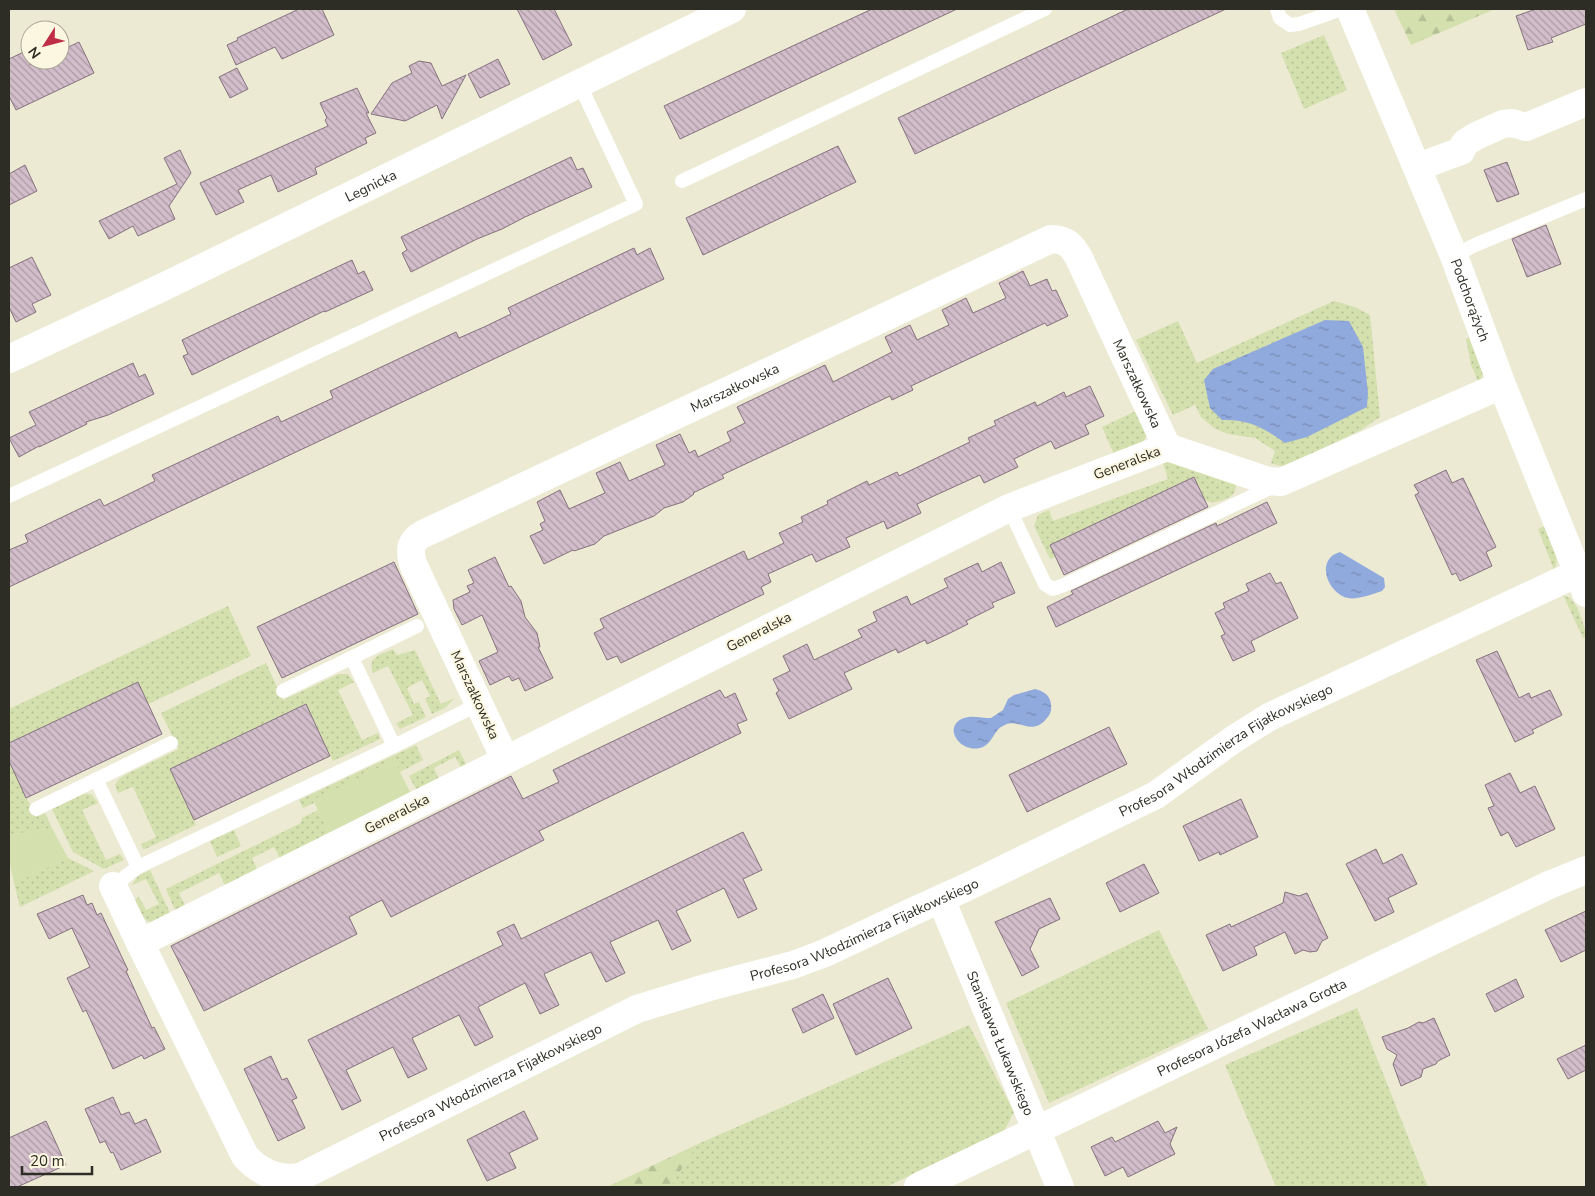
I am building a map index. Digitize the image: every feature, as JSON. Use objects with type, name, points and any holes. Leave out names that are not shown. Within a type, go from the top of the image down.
[{"type":"street","name":"Legnicka","points":[[9,359],[161,288],[732,9]]},
{"type":"street","name":"Podchorążych","points":[[1350,9],[1454,256],[1502,386],[1582,583]]},
{"type":"street","points":[[1418,168],[1460,151],[1465,143],[1476,136],[1503,124],[1512,123],[1526,127],[1586,102]]},
{"type":"street","name":"Marszałkowska","points":[[505,759],[413,564],[410,547],[414,540],[423,534],[522,487],[1051,239],[1061,240],[1072,246],[1167,447]]},
{"type":"street","points":[[1281,482],[1502,386]]},
{"type":"street","name":"Generalska","points":[[140,944],[505,759],[1009,508],[1167,447],[1268,481],[1281,482]]},
{"type":"street","name":"Profesora Włodzimierza Fijałkowskiego","points":[[140,944],[245,1156],[253,1165],[264,1171],[284,1178],[300,1177],[637,1009],[709,987],[793,965],[825,953],[1156,795],[1234,739],[1268,718],[1582,583]]},
{"type":"street","name":"Profesora Józefa Wacława Grotta","points":[[918,1187],[1549,885],[1586,870]]},
{"type":"street","points":[[113,886],[140,944]]},
{"type":"street","name":"Stanisława Łukawskiego","points":[[941,899],[1060,1187]]},
{"type":"lane","points":[[682,180],[1045,9]]},
{"type":"lane","points":[[1277,9],[1280,18],[1290,25],[1299,24],[1342,9]]},
{"type":"lane","points":[[9,496],[636,204],[579,83]]},
{"type":"lane","points":[[1454,256],[1475,245],[1586,199]]},
{"type":"lane","points":[[1009,508],[1045,584],[1053,589],[1281,482]]},
{"type":"lane","points":[[283,691],[417,626]]},
{"type":"lane","points":[[352,658],[394,746]]},
{"type":"lane","points":[[113,886],[138,867],[479,704]]},
{"type":"lane","points":[[36,809],[171,743]]},
{"type":"lane","points":[[96,779],[138,867]]},
{"type":"green space","points":[[1394,9],[1495,9],[1411,45]]},
{"type":"green space","points":[[1324,35],[1347,90],[1304,109],[1281,53]]},
{"type":"green space","points":[[1334,301],[1355,307],[1370,315],[1380,417],[1361,430],[1286,466],[1271,463],[1275,451],[1255,438],[1228,434],[1214,428],[1201,417],[1195,405],[1173,415],[1136,340],[1178,321],[1197,363]]},
{"type":"green space","points":[[1469,338],[1483,374],[1479,383],[1471,365],[1466,339]]},
{"type":"green space","points":[[1138,410],[1146,433],[1143,442],[1114,454],[1102,427]]},
{"type":"green space","points":[[1169,461],[1236,482],[1235,491],[1231,496],[1217,502],[1207,501],[1194,477],[1050,545],[1055,557],[1051,559],[1049,557],[1034,526],[1038,515],[1049,510],[1053,521],[1168,479],[1163,463]]},
{"type":"green space","points":[[1545,527],[1556,554],[1557,560],[1554,570],[1538,529]]},
{"type":"green space","points":[[1563,595],[1576,605],[1586,637],[1583,638]]},
{"type":"green space","points":[[228,606],[251,656],[148,704],[138,682],[9,743],[9,709]]},
{"type":"green space","points":[[393,649],[397,655],[415,650],[441,704],[455,698],[445,708],[432,714],[425,699],[430,696],[422,680],[407,688],[414,704],[419,702],[426,717],[400,729],[396,723],[413,715],[388,666],[373,673],[372,667],[376,657]]},
{"type":"green space","points":[[266,663],[283,700],[339,674],[348,674],[354,682],[338,690],[362,740],[378,733],[380,739],[333,761],[306,704],[170,769],[196,825],[143,849],[141,844],[156,837],[133,787],[118,793],[115,785],[123,776],[179,749],[161,713]]},
{"type":"green space","points":[[416,745],[423,760],[400,772],[394,760],[313,801],[314,803],[303,808],[299,800]]},
{"type":"green space","points":[[459,750],[469,770],[464,773],[455,757],[434,768],[441,784],[419,795],[409,776]]},
{"type":"green space","points":[[394,760],[410,792],[329,833],[313,800]]},
{"type":"green space","points":[[9,761],[36,817],[45,813],[52,828],[9,835]]},
{"type":"green space","points":[[410,792],[412,799],[282,862],[274,847],[252,858],[259,874],[227,889],[219,873],[179,893],[187,910],[177,915],[166,889],[301,823],[302,818],[318,810],[329,833]]},
{"type":"green space","points":[[84,794],[91,794],[98,803],[82,810],[106,860],[120,854],[124,860],[104,869],[73,852],[52,809]]},
{"type":"green space","points":[[52,828],[68,858],[14,883],[9,859],[9,835]]},
{"type":"green space","points":[[234,830],[241,846],[217,857],[210,841]]},
{"type":"green space","points":[[68,858],[94,871],[20,907],[14,883]]},
{"type":"green space","points":[[150,870],[172,917],[157,922],[148,921],[144,918],[134,900],[139,897],[146,910],[159,904],[146,879],[132,885],[138,876]]},
{"type":"green space","points":[[1159,930],[1208,1029],[1049,1103],[1006,1003]]},
{"type":"green space","points":[[1357,1008],[1428,1187],[1276,1187],[1225,1065]]},
{"type":"green space","points":[[969,1025],[1014,1112],[1004,1131],[886,1187],[670,1187],[698,1144]]},
{"type":"green space","points":[[698,1144],[670,1187],[607,1187]]},
{"type":"water","points":[[1325,320],[1349,321],[1363,347],[1368,393],[1367,407],[1307,437],[1285,443],[1270,433],[1248,423],[1222,420],[1210,408],[1204,380],[1213,369]]},
{"type":"water","points":[[1340,552],[1384,578],[1385,587],[1382,591],[1356,598],[1348,598],[1337,592],[1329,582],[1326,569],[1330,558]]},
{"type":"water","points":[[1035,689],[1046,694],[1051,703],[1050,714],[1042,723],[1031,727],[1010,723],[1005,725],[998,730],[988,744],[980,748],[966,747],[956,738],[954,727],[964,718],[991,718],[1003,710],[1008,699],[1014,695]]},
{"type":"building","points":[[299,9],[322,9],[334,35],[282,59],[275,47],[236,65],[227,45],[238,40],[237,38]]},
{"type":"building","points":[[517,9],[554,9],[572,45],[543,60]]},
{"type":"building","points":[[872,9],[957,9],[680,139],[664,106]]},
{"type":"building","points":[[1128,9],[1226,9],[915,154],[898,118]]},
{"type":"building","points":[[1536,9],[1586,9],[1586,24],[1551,38],[1553,42],[1528,50],[1516,16]]},
{"type":"building","points":[[79,42],[94,73],[16,110],[9,96],[9,59],[20,54],[20,70],[70,70],[70,46]]},
{"type":"building","points":[[498,59],[510,84],[480,98],[468,74]]},
{"type":"building","points":[[419,61],[431,63],[442,86],[466,75],[442,119],[437,105],[405,121],[371,114],[392,83],[412,73],[409,66]]},
{"type":"building","points":[[237,68],[248,89],[230,98],[219,77]]},
{"type":"building","points":[[357,88],[376,133],[365,138],[367,143],[315,168],[317,174],[278,192],[271,175],[238,190],[244,202],[216,215],[200,183],[328,126],[325,120],[327,118],[320,103]]},
{"type":"building","points":[[838,146],[856,182],[703,255],[686,218]]},
{"type":"building","points":[[180,150],[191,173],[169,206],[175,219],[138,236],[133,226],[109,239],[99,221],[177,184],[164,158]]},
{"type":"building","points":[[571,157],[577,170],[583,168],[592,187],[477,239],[411,272],[402,253],[407,250],[401,237]]},
{"type":"building","points":[[1507,162],[1519,194],[1497,202],[1484,170]]},
{"type":"building","points":[[25,165],[37,191],[9,205],[9,174]]},
{"type":"building","points":[[1546,225],[1561,264],[1527,277],[1512,239]]},
{"type":"building","points":[[634,248],[637,255],[650,248],[664,279],[9,587],[9,550],[28,542],[25,535],[100,499],[104,506],[155,481],[152,475],[278,416],[281,422],[333,398],[330,391],[456,332],[459,338],[484,327],[511,314],[508,308]]},
{"type":"building","points":[[32,257],[51,295],[32,304],[36,312],[16,322],[9,307],[9,268]]},
{"type":"building","points":[[352,260],[358,274],[364,271],[373,290],[324,311],[192,375],[183,356],[188,354],[182,340]]},
{"type":"building","points":[[1023,271],[1030,286],[1047,279],[1052,291],[1056,290],[1068,316],[1047,326],[1045,323],[911,386],[913,390],[892,400],[890,396],[722,475],[724,478],[693,493],[683,502],[664,508],[654,516],[604,536],[595,544],[573,550],[544,564],[530,536],[543,530],[540,524],[545,521],[537,502],[560,490],[569,509],[605,493],[596,473],[620,462],[629,481],[665,465],[656,445],[680,434],[689,453],[695,450],[698,457],[731,441],[727,432],[745,423],[737,407],[825,365],[833,382],[892,352],[885,337],[910,325],[917,340],[949,325],[942,310],[966,298],[973,313],[1006,298],[999,283]]},
{"type":"building","points":[[133,363],[139,377],[145,374],[154,394],[108,415],[86,422],[87,424],[19,457],[9,438],[36,425],[29,412]]},
{"type":"building","points":[[1090,386],[1104,416],[1085,425],[1089,434],[1055,449],[1051,441],[1014,459],[1018,467],[984,483],[980,475],[917,504],[921,513],[887,529],[884,521],[846,538],[850,547],[816,562],[812,554],[768,574],[771,582],[761,587],[764,594],[621,663],[617,656],[607,660],[594,633],[604,628],[600,619],[744,551],[748,560],[784,543],[779,533],[803,522],[801,517],[828,504],[827,501],[867,481],[869,485],[897,472],[899,476],[970,442],[968,438],[996,425],[994,421],[1035,402],[1037,406],[1064,392],[1066,397]]},
{"type":"building","points":[[1446,470],[1452,483],[1463,478],[1496,547],[1486,552],[1492,566],[1460,581],[1456,573],[1452,575],[1415,495],[1419,493],[1414,485]]},
{"type":"building","points":[[1194,477],[1208,507],[1064,575],[1050,545]]},
{"type":"building","points":[[1267,502],[1277,523],[1056,627],[1047,607],[1073,594],[1071,591],[1216,523],[1217,526]]},
{"type":"building","points":[[495,557],[509,587],[511,586],[521,601],[525,617],[537,633],[540,647],[538,647],[553,678],[525,691],[519,678],[512,681],[509,676],[490,685],[479,661],[498,652],[482,615],[462,625],[454,609],[453,600],[470,592],[467,586],[474,583],[468,570]]},
{"type":"building","points":[[394,562],[418,614],[282,678],[257,627]]},
{"type":"building","points":[[1001,562],[1015,593],[992,603],[994,607],[966,621],[968,624],[927,644],[925,640],[898,653],[896,649],[844,673],[852,689],[789,719],[776,693],[779,691],[773,679],[790,671],[783,656],[807,644],[814,660],[862,637],[858,630],[877,621],[873,612],[907,596],[911,605],[948,587],[944,579],[978,563],[982,572]]},
{"type":"building","points":[[1270,573],[1276,584],[1281,582],[1298,618],[1251,641],[1255,651],[1233,661],[1221,636],[1225,634],[1215,613],[1225,608],[1223,603],[1249,591],[1246,584]]},
{"type":"building","points":[[1497,651],[1519,698],[1529,693],[1531,698],[1550,690],[1562,715],[1532,730],[1534,733],[1515,742],[1476,660]]},
{"type":"building","points":[[138,682],[162,734],[26,798],[9,761],[9,743]]},
{"type":"building","points":[[720,690],[725,698],[735,693],[747,720],[737,724],[741,733],[539,831],[544,840],[391,917],[382,900],[349,917],[357,934],[204,1011],[171,946],[511,776],[523,799],[559,782],[553,770]]},
{"type":"building","points":[[306,704],[330,756],[194,820],[170,769]]},
{"type":"building","points":[[1109,727],[1127,764],[1027,812],[1009,775]]},
{"type":"building","points":[[1510,773],[1520,793],[1535,786],[1555,829],[1516,847],[1508,832],[1501,836],[1488,808],[1494,806],[1485,785]]},
{"type":"building","points":[[1241,799],[1258,837],[1220,855],[1219,852],[1199,861],[1183,826]]},
{"type":"building","points":[[743,832],[762,870],[743,879],[757,909],[738,918],[724,888],[676,911],[691,941],[672,950],[658,920],[610,942],[625,973],[606,982],[591,952],[544,974],[559,1005],[540,1014],[525,983],[478,1007],[493,1037],[475,1046],[459,1015],[412,1038],[427,1069],[408,1078],[393,1047],[346,1070],[361,1101],[342,1110],[308,1040],[503,945],[497,932],[514,924],[521,939]]},
{"type":"building","points":[[1376,849],[1383,864],[1402,854],[1417,884],[1388,898],[1394,912],[1375,921],[1346,864]]},
{"type":"building","points":[[1144,864],[1159,893],[1120,912],[1106,883]]},
{"type":"building","points":[[1285,892],[1299,896],[1307,893],[1328,938],[1322,941],[1317,951],[1303,950],[1295,954],[1285,932],[1254,947],[1257,955],[1223,971],[1206,935],[1230,924],[1231,927],[1283,903]]},
{"type":"building","points":[[83,895],[87,905],[92,903],[97,915],[101,913],[128,970],[126,971],[152,1028],[154,1027],[165,1049],[144,1059],[142,1055],[113,1069],[86,1010],[83,1012],[67,978],[90,967],[72,928],[49,939],[37,914]]},
{"type":"building","points":[[1050,898],[1060,919],[1039,929],[1030,949],[1039,967],[1022,976],[995,922]]},
{"type":"building","points":[[1586,911],[1586,950],[1561,962],[1545,930]]},
{"type":"building","points":[[888,978],[912,1028],[856,1055],[833,1004]]},
{"type":"building","points":[[1516,979],[1524,997],[1495,1012],[1486,994]]},
{"type":"building","points":[[823,994],[834,1018],[803,1033],[792,1009]]},
{"type":"building","points":[[1434,1018],[1450,1055],[1436,1064],[1423,1069],[1421,1077],[1401,1086],[1393,1064],[1397,1055],[1387,1049],[1382,1037]]},
{"type":"building","points":[[1586,1045],[1586,1070],[1568,1079],[1557,1059]]},
{"type":"building","points":[[271,1056],[282,1080],[287,1078],[297,1098],[292,1100],[305,1128],[278,1141],[244,1069]]},
{"type":"building","points":[[113,1097],[121,1115],[129,1112],[135,1124],[146,1119],[161,1152],[121,1170],[113,1152],[111,1153],[105,1141],[100,1143],[85,1109]]},
{"type":"building","points":[[524,1111],[538,1139],[509,1153],[516,1168],[487,1181],[467,1140]]},
{"type":"building","points":[[46,1121],[66,1165],[17,1187],[9,1187],[9,1138]]},
{"type":"building","points":[[1158,1121],[1165,1133],[1177,1127],[1170,1144],[1175,1154],[1128,1177],[1123,1167],[1105,1176],[1091,1147],[1112,1137],[1115,1142]]}]
